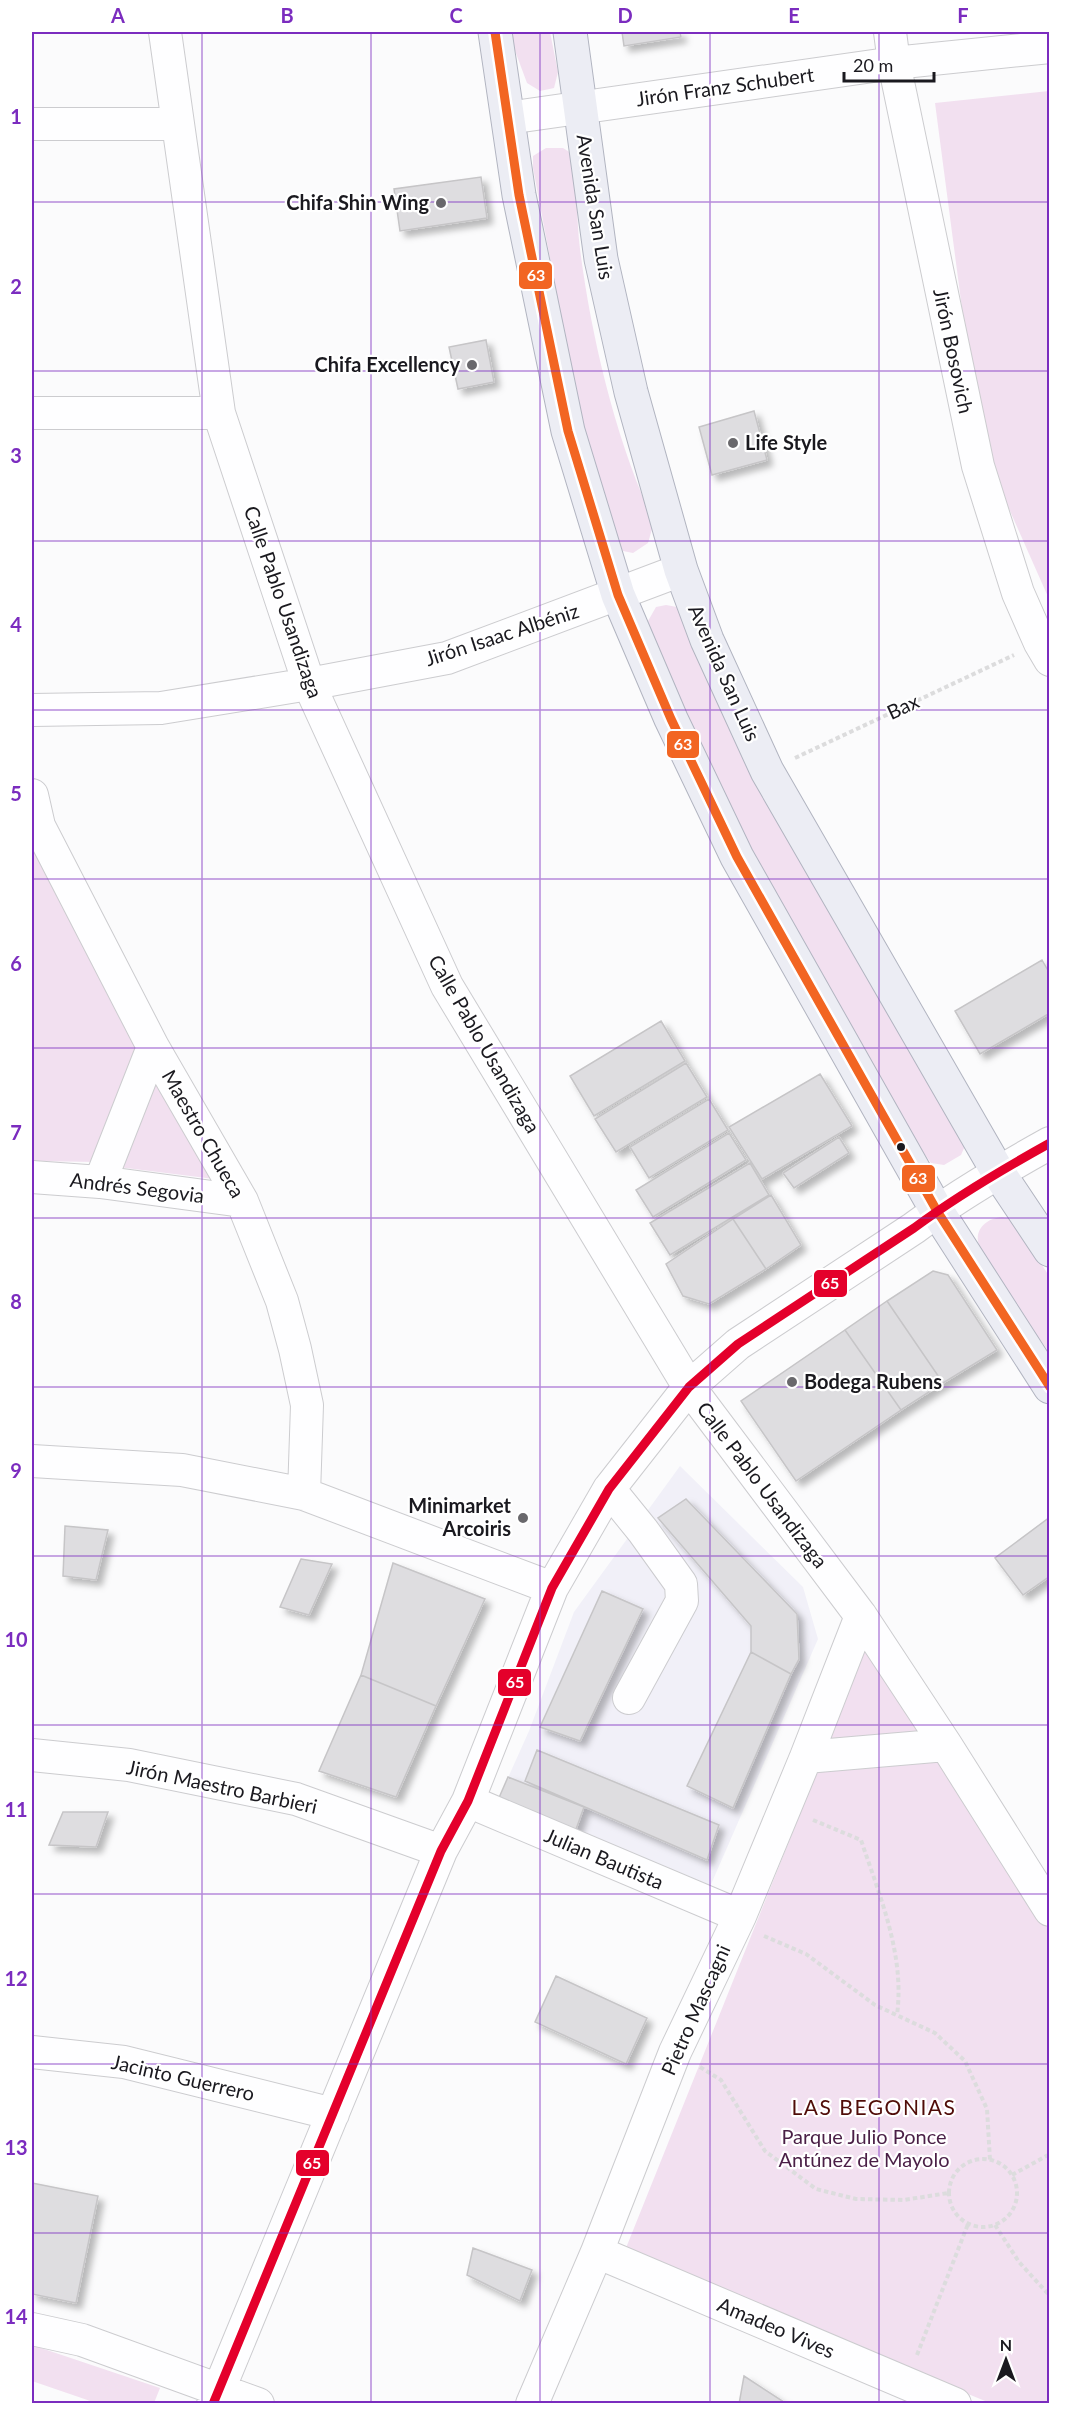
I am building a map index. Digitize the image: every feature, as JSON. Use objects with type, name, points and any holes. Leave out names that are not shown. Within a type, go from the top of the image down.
[{"type":"main road","points":[[495,32],[519,195],[568,431],[618,596],[671,719],[737,857],[937,1211],[1050,1387]]},
{"type":"main road","name":"Avenida San Luis","points":[[570,32],[604,270],[631,392],[681,570],[707,640],[767,771],[998,1172],[1050,1250]]},
{"type":"street","name":"Calle Pablo Usandizaga","points":[[165,32],[219,414],[309,684],[447,986],[689,1387],[861,1616],[1050,1910]]},
{"type":"street","name":"Jirón Bosovich","points":[[890,32],[894,63],[978,466],[1018,593],[1045,652]]},
{"type":"street","name":"Jirón Franz Schubert","points":[[508,118],[894,63],[1050,47]]},
{"type":"street","points":[[32,124],[177,124]]},
{"type":"street","points":[[32,413],[219,414]]},
{"type":"street","name":"Jirón Isaac Albéniz","points":[[32,710],[161,708],[309,684],[447,658],[618,596],[681,570]]},
{"type":"street","name":"Maestro Chueca","points":[[32,795],[39,826],[153,1047],[242,1201],[282,1301],[307,1405],[304,1494]]},
{"type":"street","points":[[100,1182],[153,1047]]},
{"type":"street","points":[[216,2396],[441,1851],[468,1801],[552,1588],[609,1489],[689,1387],[738,1344],[937,1211],[998,1172],[1050,1143]]},
{"type":"street","name":"Andrés Segovia","points":[[32,1177],[100,1182],[242,1201]]},
{"type":"street","points":[[32,1461],[182,1470],[304,1494],[552,1588]]},
{"type":"street","points":[[609,1489],[643,1531],[681,1584],[682,1589],[682,1601],[629,1698]]},
{"type":"street","name":"Pietro Mascagni","points":[[532,2403],[597,2252],[675,2052],[738,1920],[806,1757],[861,1616]]},
{"type":"street","points":[[806,1757],[946,1745]]},
{"type":"street","name":"Jirón Maestro Barbieri","points":[[32,1755],[129,1765],[296,1799],[441,1851]]},
{"type":"street","name":"Julian Bautista","points":[[468,1801],[738,1920]]},
{"type":"street","name":"Jacinto Guerrero","points":[[32,2052],[124,2061],[333,2114]]},
{"type":"street","name":"Amadeo Vives","points":[[597,2252],[955,2403]]},
{"type":"street","points":[[32,2330],[82,2340],[216,2396],[258,2403]]},
{"type":"path","name":"Bax","points":[[767,771],[1045,652]]},
{"type":"path","points":[[810,1819],[861,1840],[891,1930],[900,1993],[897,2015]]},
{"type":"path","points":[[738,1920],[806,1954],[875,2005],[934,2033],[965,2061],[987,2109],[990,2160]]},
{"type":"path","points":[[675,2052],[720,2080],[765,2151],[816,2189],[866,2200],[904,2200],[948,2193]]},
{"type":"path","points":[[1012,2175],[1050,2154]]},
{"type":"path","points":[[974,2160],[990,2160],[1005,2167],[1012,2175],[1016,2185],[1014,2207],[1009,2216],[995,2225],[978,2227],[968,2224],[953,2212],[948,2193],[950,2182],[963,2165],[974,2160]]},
{"type":"path","points":[[906,2383],[968,2224]]},
{"type":"path","points":[[995,2225],[1019,2262],[1050,2296]]},
{"type":"shaded area","points":[[680,1466],[803,1587],[818,1639],[709,1889],[498,1800],[529,1731],[574,1612]]},
{"type":"green space","points":[[512,32],[550,32],[558,72],[554,88],[540,91],[527,83],[514,48]]},
{"type":"green space","points":[[1049,91],[1049,599],[991,468],[966,339],[935,103]]},
{"type":"green space","points":[[546,148],[563,148],[571,153],[580,249],[598,353],[628,458],[654,522],[648,543],[633,553],[623,551],[617,543],[583,433],[533,168],[533,156]]},
{"type":"green space","points":[[666,605],[677,607],[683,614],[965,1146],[961,1155],[944,1165],[931,1163],[920,1148],[796,931],[692,734],[663,667],[648,621],[656,607]]},
{"type":"green space","points":[[32,834],[141,1047],[97,1162],[32,1161]]},
{"type":"green space","points":[[155,1065],[230,1181],[118,1167]]},
{"type":"green space","points":[[1002,1217],[1013,1219],[1049,1276],[1049,1352],[998,1281],[981,1252],[978,1241],[979,1231],[988,1221]]},
{"type":"green space","points":[[858,1642],[930,1740],[823,1750]]},
{"type":"green space","name":"Parque Julio Ponce Antúnez de Mayolo","points":[[940,1758],[1049,1930],[1049,2403],[990,2403],[624,2253],[818,1769]]},
{"type":"green space","points":[[32,2345],[160,2388],[154,2403],[99,2404],[32,2381]]},
{"type":"building","points":[[622,32],[680,32],[681,37],[624,46]]},
{"type":"building","name":"Chifa Shin Wing","points":[[481,177],[487,218],[400,231],[394,189]]},
{"type":"building","name":"Chifa Excellency","points":[[486,340],[494,382],[458,389],[449,347]]},
{"type":"building","name":"Life Style","points":[[754,411],[767,460],[712,475],[699,427]]},
{"type":"building","points":[[1042,960],[1050,974],[1050,1013],[980,1054],[955,1011]]},
{"type":"building","points":[[661,1021],[685,1061],[594,1116],[570,1076]]},
{"type":"building","points":[[686,1063],[707,1097],[616,1152],[595,1119]]},
{"type":"building","points":[[820,1074],[852,1126],[762,1179],[729,1127]]},
{"type":"building","points":[[709,1099],[728,1130],[649,1178],[630,1147]]},
{"type":"building","points":[[729,1133],[746,1160],[653,1217],[636,1190]]},
{"type":"building","points":[[839,1137],[849,1153],[794,1188],[783,1173]]},
{"type":"building","points":[[750,1163],[769,1195],[670,1255],[650,1223]]},
{"type":"building","points":[[771,1195],[801,1245],[766,1269],[733,1219]]},
{"type":"building","points":[[733,1219],[766,1269],[709,1304],[683,1296],[666,1264]]},
{"type":"building","points":[[933,1271],[948,1275],[997,1350],[943,1383],[887,1301]]},
{"type":"building","points":[[887,1301],[943,1383],[901,1410],[845,1330]]},
{"type":"building","points":[[845,1330],[901,1410],[796,1481],[741,1401]]},
{"type":"building","points":[[686,1499],[797,1614],[799,1659],[791,1674],[751,1652],[751,1626],[658,1518]]},
{"type":"building","points":[[1050,1517],[1050,1576],[1023,1595],[995,1558]]},
{"type":"building","points":[[65,1526],[108,1530],[96,1580],[63,1576]]},
{"type":"building","points":[[301,1559],[332,1564],[309,1615],[280,1607]]},
{"type":"building","points":[[393,1563],[485,1599],[436,1706],[361,1675]]},
{"type":"building","points":[[602,1591],[643,1609],[580,1741],[540,1727]]},
{"type":"building","points":[[751,1652],[791,1674],[733,1808],[687,1786]]},
{"type":"building","points":[[361,1675],[436,1706],[396,1797],[319,1771]]},
{"type":"building","points":[[537,1750],[719,1825],[707,1860],[525,1781]]},
{"type":"building","points":[[508,1777],[584,1807],[575,1832],[498,1800]]},
{"type":"building","points":[[63,1812],[108,1812],[96,1847],[49,1845]]},
{"type":"building","points":[[556,1976],[647,2018],[626,2064],[535,2022]]},
{"type":"building","points":[[32,2183],[98,2196],[76,2303],[32,2294]]},
{"type":"building","points":[[473,2248],[532,2270],[520,2301],[467,2275]]},
{"type":"building","points":[[744,2376],[787,2404],[739,2404]]},
{"type":"transit line","name":"63","points":[[495,32],[519,195],[568,431],[618,595],[671,719],[737,857],[937,1211],[1050,1387]]},
{"type":"transit line","name":"65","points":[[213,2404],[441,1851],[468,1801],[552,1588],[609,1489],[689,1387],[738,1344],[964,1194],[1050,1143]]},
{"type":"place","name":"Chifa Shin Wing","points":[[441,203]]},
{"type":"place","name":"Chifa Excellency","points":[[472,365]]},
{"type":"place","name":"Life Style","points":[[733,443]]},
{"type":"place","name":"Bodega Rubens","points":[[792,1382]]},
{"type":"place","name":"Minimarket Arcoiris","points":[[523,1518]]},
{"type":"district","name":"LAS BEGONIAS","points":[[874,2108]]}]
